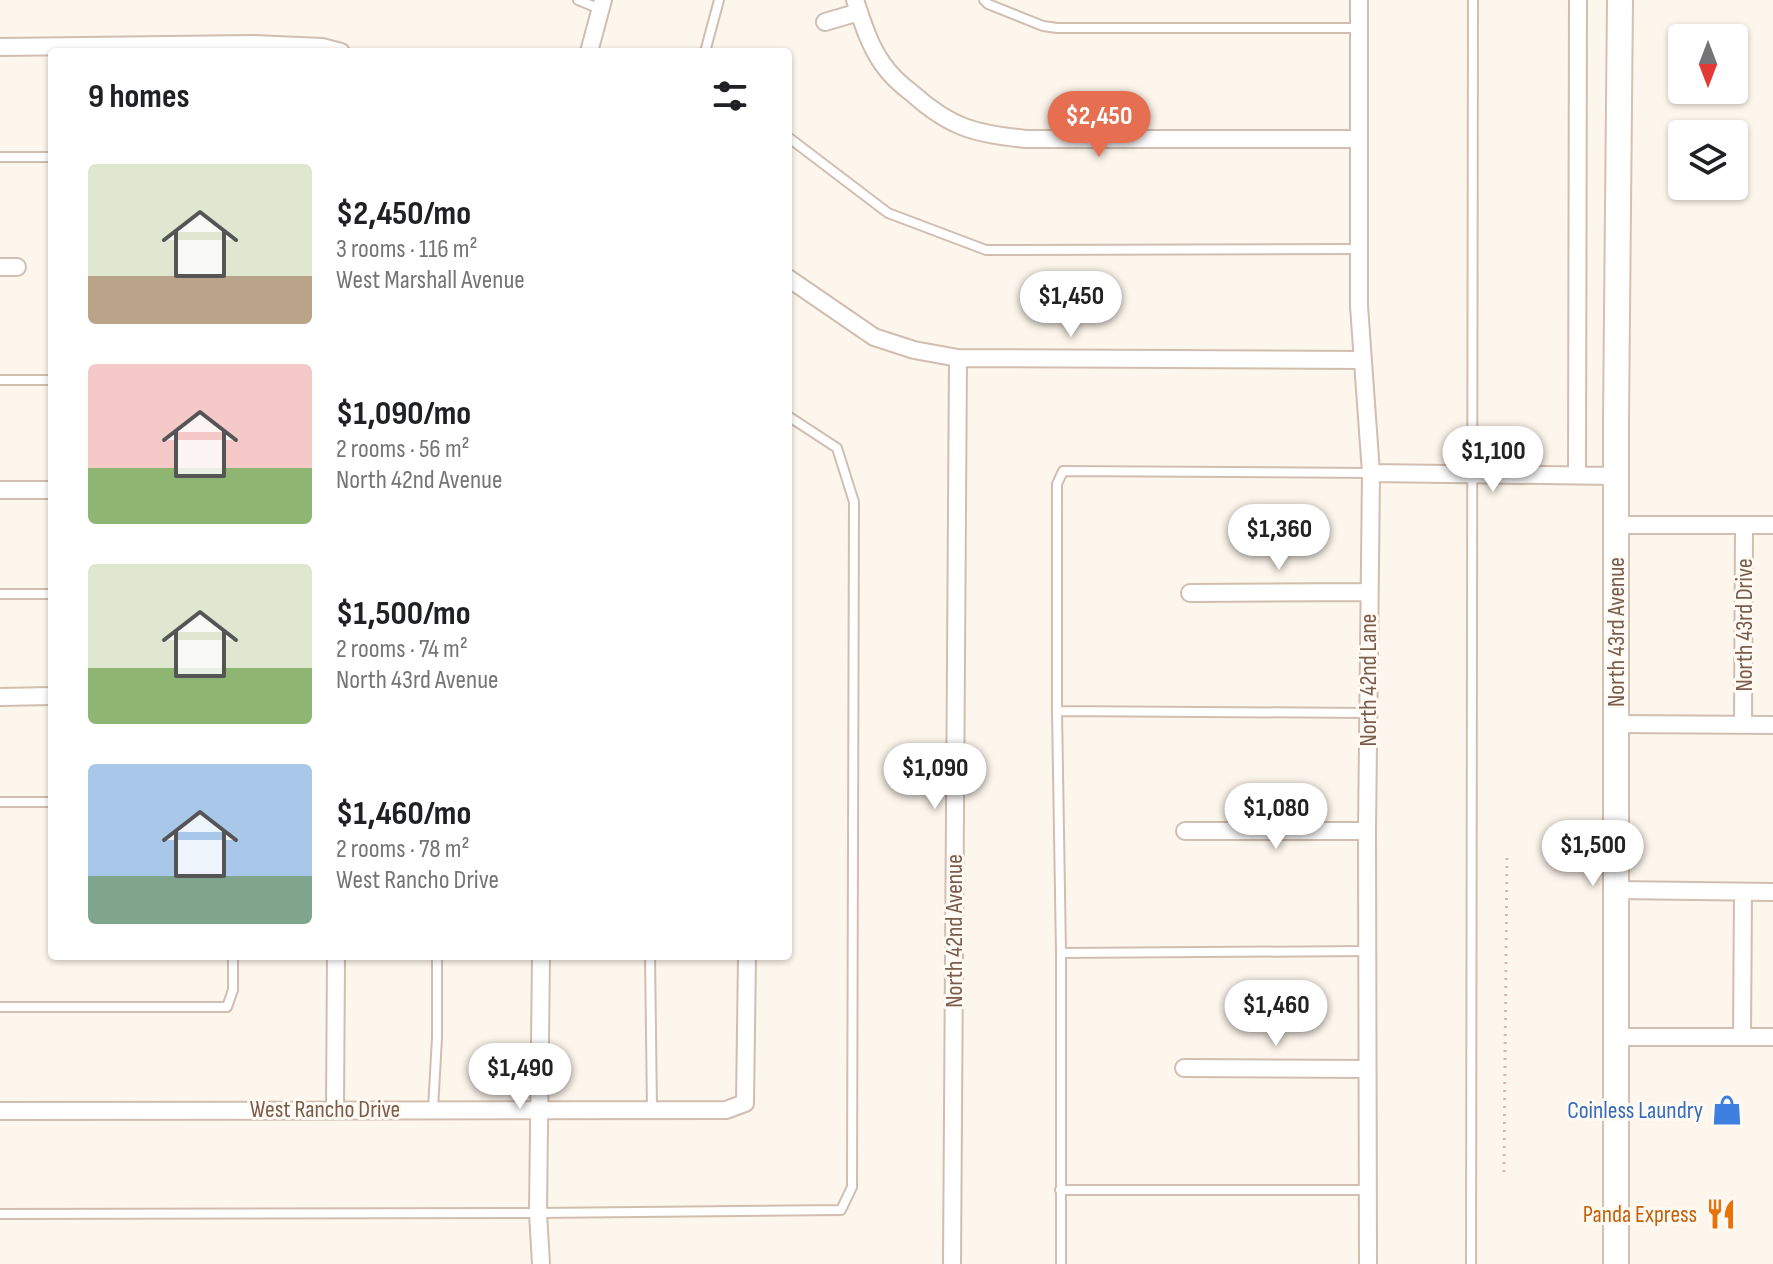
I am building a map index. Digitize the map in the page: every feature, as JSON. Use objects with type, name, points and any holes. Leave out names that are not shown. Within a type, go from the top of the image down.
[{"type":"main road","name":"North 43rd Avenue","points":[[1616,1264],[1616,476],[1620,0]]},
{"type":"street","name":"North 42nd Lane","points":[[1359,0],[1361,360],[1368,405],[1371,473],[1367,831],[1368,1264]]},
{"type":"street","points":[[1577,475],[1578,0]]},
{"type":"street","points":[[590,48],[602,4]]},
{"type":"street","points":[[825,22],[857,6],[882,63],[897,81],[931,111],[953,124],[992,136],[1026,139],[1359,139]]},
{"type":"street","points":[[0,47],[253,44],[326,48]]},
{"type":"street","points":[[792,281],[874,337],[914,350],[958,358],[1361,360]]},
{"type":"street","name":"North 42nd Avenue","points":[[952,1264],[958,358]]},
{"type":"street","points":[[1371,473],[1616,476]]},
{"type":"street","points":[[0,490],[48,490]]},
{"type":"street","points":[[1616,525],[1773,525]]},
{"type":"street","name":"North 43rd Drive","points":[[1743,725],[1744,525]]},
{"type":"street","points":[[1190,593],[1369,592]]},
{"type":"street","points":[[0,697],[48,696]]},
{"type":"street","points":[[1616,724],[1773,725]]},
{"type":"street","points":[[1185,831],[1367,831]]},
{"type":"street","points":[[1617,890],[1773,892]]},
{"type":"street","points":[[1742,1037],[1743,892]]},
{"type":"street","points":[[335,1109],[336,960]]},
{"type":"street","points":[[541,960],[538,1213],[541,1264]]},
{"type":"street","name":"West Rancho Drive","points":[[0,1111],[726,1110],[745,1103],[747,960]]},
{"type":"street","points":[[1617,1037],[1773,1037]]},
{"type":"street","points":[[1184,1068],[1367,1069]]},
{"type":"lane","points":[[578,0],[602,4]]},
{"type":"lane","points":[[706,48],[719,0]]},
{"type":"lane","points":[[984,0],[1043,26],[1057,28],[1359,28]]},
{"type":"lane","points":[[1471,1264],[1473,0]]},
{"type":"lane","points":[[792,140],[888,213],[986,250],[1359,249]]},
{"type":"lane","points":[[0,157],[48,157]]},
{"type":"lane","points":[[0,380],[48,380]]},
{"type":"lane","points":[[0,1214],[841,1210],[852,1187],[854,502],[837,448],[792,419]]},
{"type":"lane","points":[[1061,1264],[1057,484],[1063,471],[1371,473]]},
{"type":"lane","points":[[0,594],[48,594]]},
{"type":"lane","points":[[1057,711],[1368,713]]},
{"type":"lane","points":[[0,802],[48,802]]},
{"type":"lane","points":[[1061,953],[1367,951]]},
{"type":"lane","points":[[0,1007],[227,1007],[233,990],[233,960]]},
{"type":"lane","points":[[433,1109],[437,960]]},
{"type":"lane","points":[[650,960],[652,1111]]},
{"type":"lane","points":[[1060,1190],[1368,1190]]},
{"type":"path","points":[[1504,1172],[1507,854]]},
{"type":"place","name":"Coinless Laundry","points":[[1727,1110]]},
{"type":"place","name":"Panda Express","points":[[1721,1214]]}]
